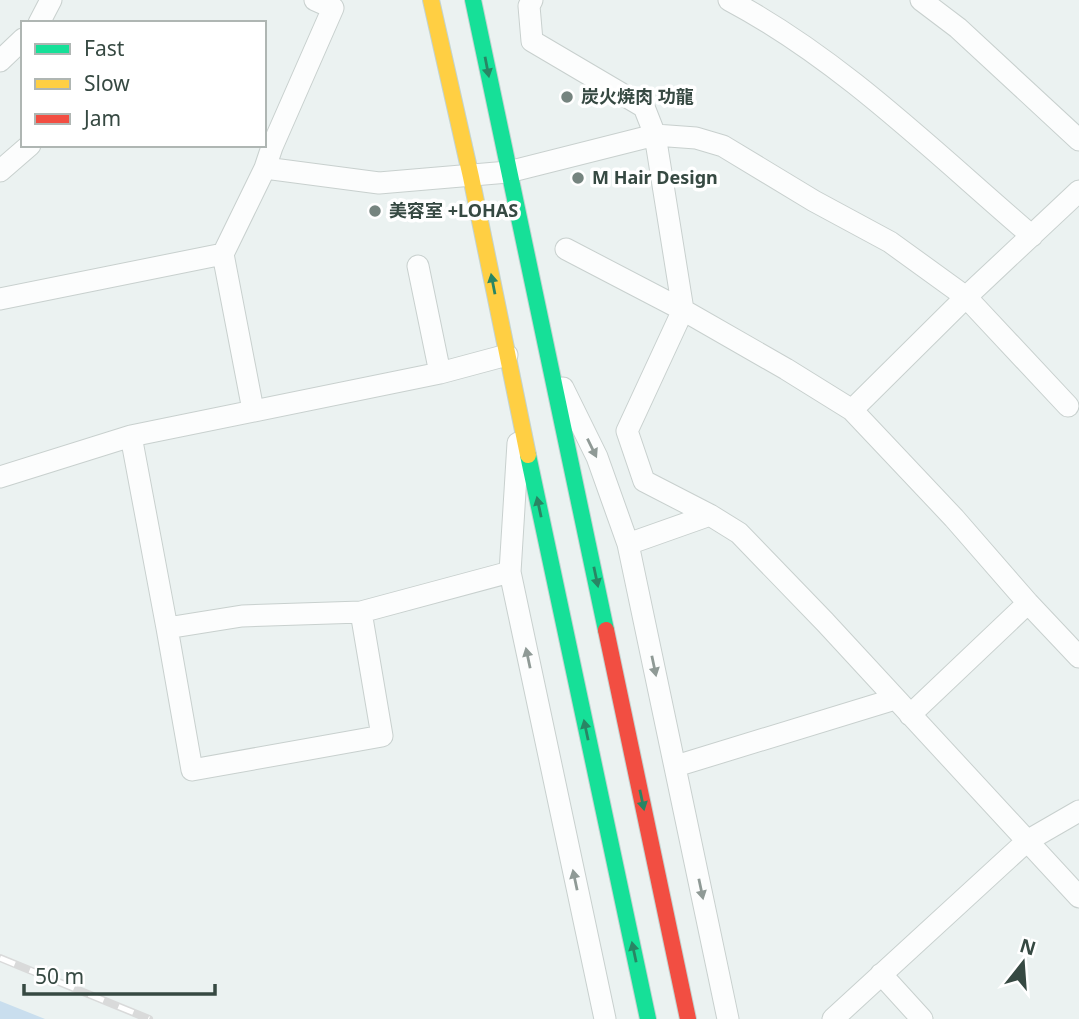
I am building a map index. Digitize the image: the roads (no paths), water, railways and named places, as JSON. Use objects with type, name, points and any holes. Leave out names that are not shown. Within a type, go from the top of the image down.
[{"type":"street","points":[[40,21],[51,0]]},
{"type":"street","points":[[253,410],[223,254],[265,169],[268,145],[333,8],[315,0]]},
{"type":"street","points":[[431,0],[471,177],[648,1019]]},
{"type":"street","points":[[473,0],[688,1019]]},
{"type":"street","points":[[532,0],[529,6],[532,41],[644,107],[655,135],[683,310],[627,431],[643,481],[740,533],[1079,897]]},
{"type":"street","points":[[729,0],[833,65],[1032,236]]},
{"type":"street","points":[[920,0],[958,28],[1079,140]]},
{"type":"street","points":[[0,61],[21,41]]},
{"type":"street","points":[[265,169],[379,183],[471,177],[508,172],[655,135],[696,138],[723,146],[814,201],[890,242],[966,298],[1068,406]]},
{"type":"street","points":[[0,171],[28,147]]},
{"type":"street","points":[[852,410],[1079,191]]},
{"type":"street","points":[[566,249],[683,310],[852,410],[1079,657]]},
{"type":"street","points":[[0,299],[223,254]]},
{"type":"street","points":[[418,266],[440,373]]},
{"type":"street","points":[[0,477],[131,436],[440,373],[507,355]]},
{"type":"street","points":[[551,365],[597,457],[628,544],[728,1019]]},
{"type":"street","points":[[520,418],[510,572],[605,1019]]},
{"type":"street","points":[[131,436],[192,770],[382,736],[361,612]]},
{"type":"street","points":[[628,544],[710,515]]},
{"type":"street","points":[[167,628],[242,616],[361,612],[510,572]]},
{"type":"street","points":[[910,715],[1028,603]]},
{"type":"street","points":[[676,766],[895,699]]},
{"type":"street","points":[[833,1019],[1027,841],[1079,811]]},
{"type":"street","points":[[881,974],[922,1019]]},
{"type":"railway","points":[[0,958],[149,1019]]},
{"type":"place","name":"炭火焼肉 功龍","points":[[567,97]]},
{"type":"place","name":"M Hair Design","points":[[578,178]]},
{"type":"place","name":"美容室 +LOHAS","points":[[375,211]]}]
